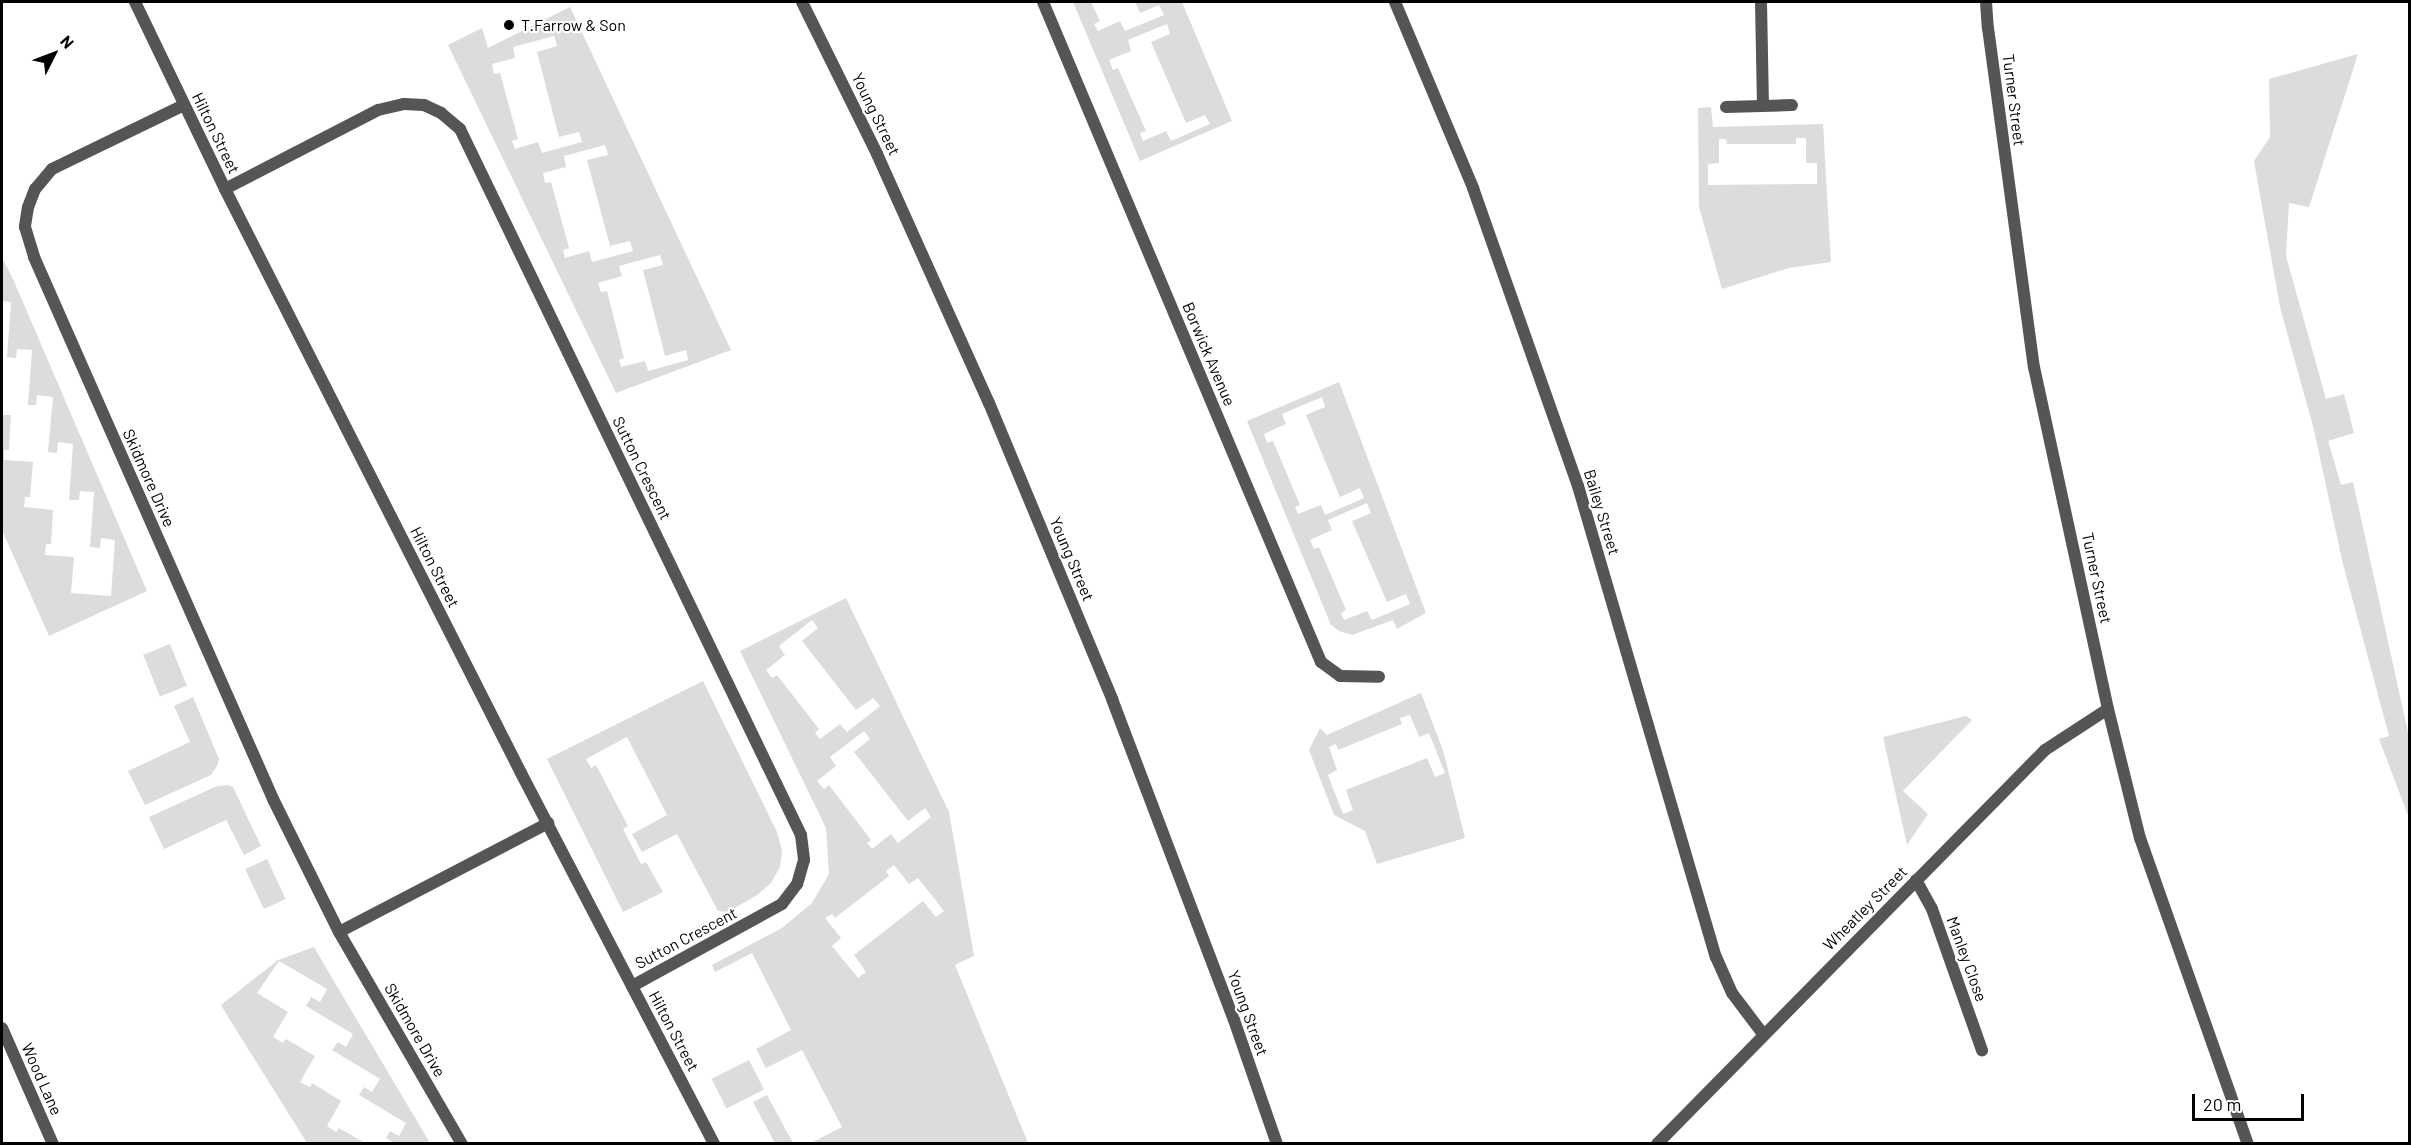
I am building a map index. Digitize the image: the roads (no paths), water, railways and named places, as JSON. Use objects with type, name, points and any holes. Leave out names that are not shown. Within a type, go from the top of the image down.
[{"type":"street","name":"Hilton Street","points":[[135,2],[225,189],[714,1143]]},
{"type":"street","name":"Young Street","points":[[802,2],[877,154],[989,403],[1112,699],[1234,1020],[1277,1143]]},
{"type":"street","name":"Borwick Avenue","points":[[1043,2],[1321,662],[1340,676],[1379,677]]},
{"type":"street","name":"Bailey Street","points":[[1395,2],[1473,188],[1578,486],[1716,957],[1732,993],[1763,1035]]},
{"type":"street","points":[[1761,2],[1763,106]]},
{"type":"street","name":"Turner Street","points":[[1986,2],[1989,39],[2034,367],[2108,709],[2140,838],[2248,1143]]},
{"type":"street","name":"Sutton Crescent","points":[[225,189],[378,110],[404,104],[424,105],[441,113],[460,129],[801,835],[804,860],[797,884],[782,904],[632,986]]},
{"type":"street","name":"Skidmore Drive","points":[[183,105],[52,169],[35,189],[28,207],[26,227],[34,257],[273,799],[339,932],[462,1143]]},
{"type":"street","points":[[1726,107],[1792,105]]},
{"type":"street","name":"Wheatley Street","points":[[1657,1143],[2044,750],[2108,709]]},
{"type":"street","points":[[339,932],[548,823]]},
{"type":"street","name":"Manley Close","points":[[1916,880],[1932,909],[1982,1050]]},
{"type":"street","name":"Wood Lane","points":[[2,1028],[53,1143]]},
{"type":"place","name":"T.Farrow & Son","points":[[509,25]]}]
